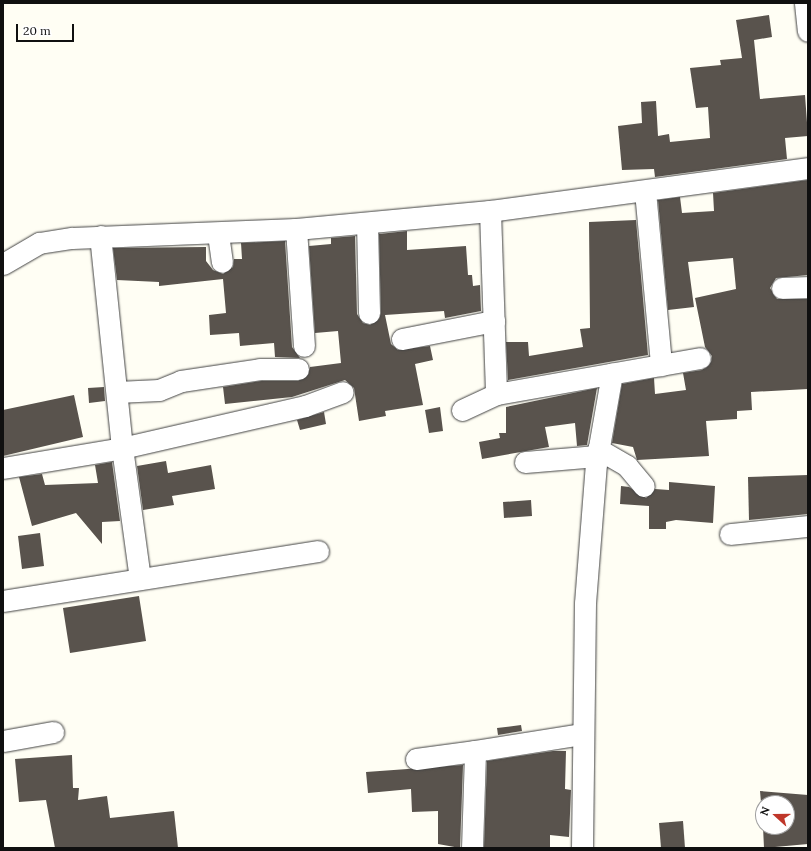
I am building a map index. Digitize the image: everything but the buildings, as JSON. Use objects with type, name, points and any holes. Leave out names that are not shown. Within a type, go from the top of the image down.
[{"type":"street","points":[[805,3],[808,31]]},
{"type":"street","points":[[3,264],[39,243],[100,236],[218,234],[367,223],[490,211],[808,168]]},
{"type":"street","points":[[645,190],[662,365]]},
{"type":"street","points":[[490,211],[496,394]]},
{"type":"street","points":[[367,223],[369,313]]},
{"type":"street","points":[[296,229],[304,346]]},
{"type":"street","points":[[218,234],[222,262]]},
{"type":"street","points":[[100,236],[122,448],[140,579]]},
{"type":"street","points":[[782,288],[808,287]]},
{"type":"street","points":[[402,339],[494,321]]},
{"type":"street","points":[[462,410],[496,394],[700,358]]},
{"type":"street","points":[[117,392],[159,390],[182,382],[260,369],[298,369]]},
{"type":"street","points":[[582,848],[582,734],[585,603],[597,453],[612,373]]},
{"type":"street","points":[[3,468],[122,448],[305,406],[343,392]]},
{"type":"street","points":[[525,462],[597,453],[627,466],[644,486]]},
{"type":"street","points":[[730,534],[808,526]]},
{"type":"street","points":[[3,601],[318,551]]},
{"type":"street","points":[[3,741],[53,732]]},
{"type":"street","points":[[416,759],[582,734]]},
{"type":"street","points":[[472,848],[475,751]]}]
